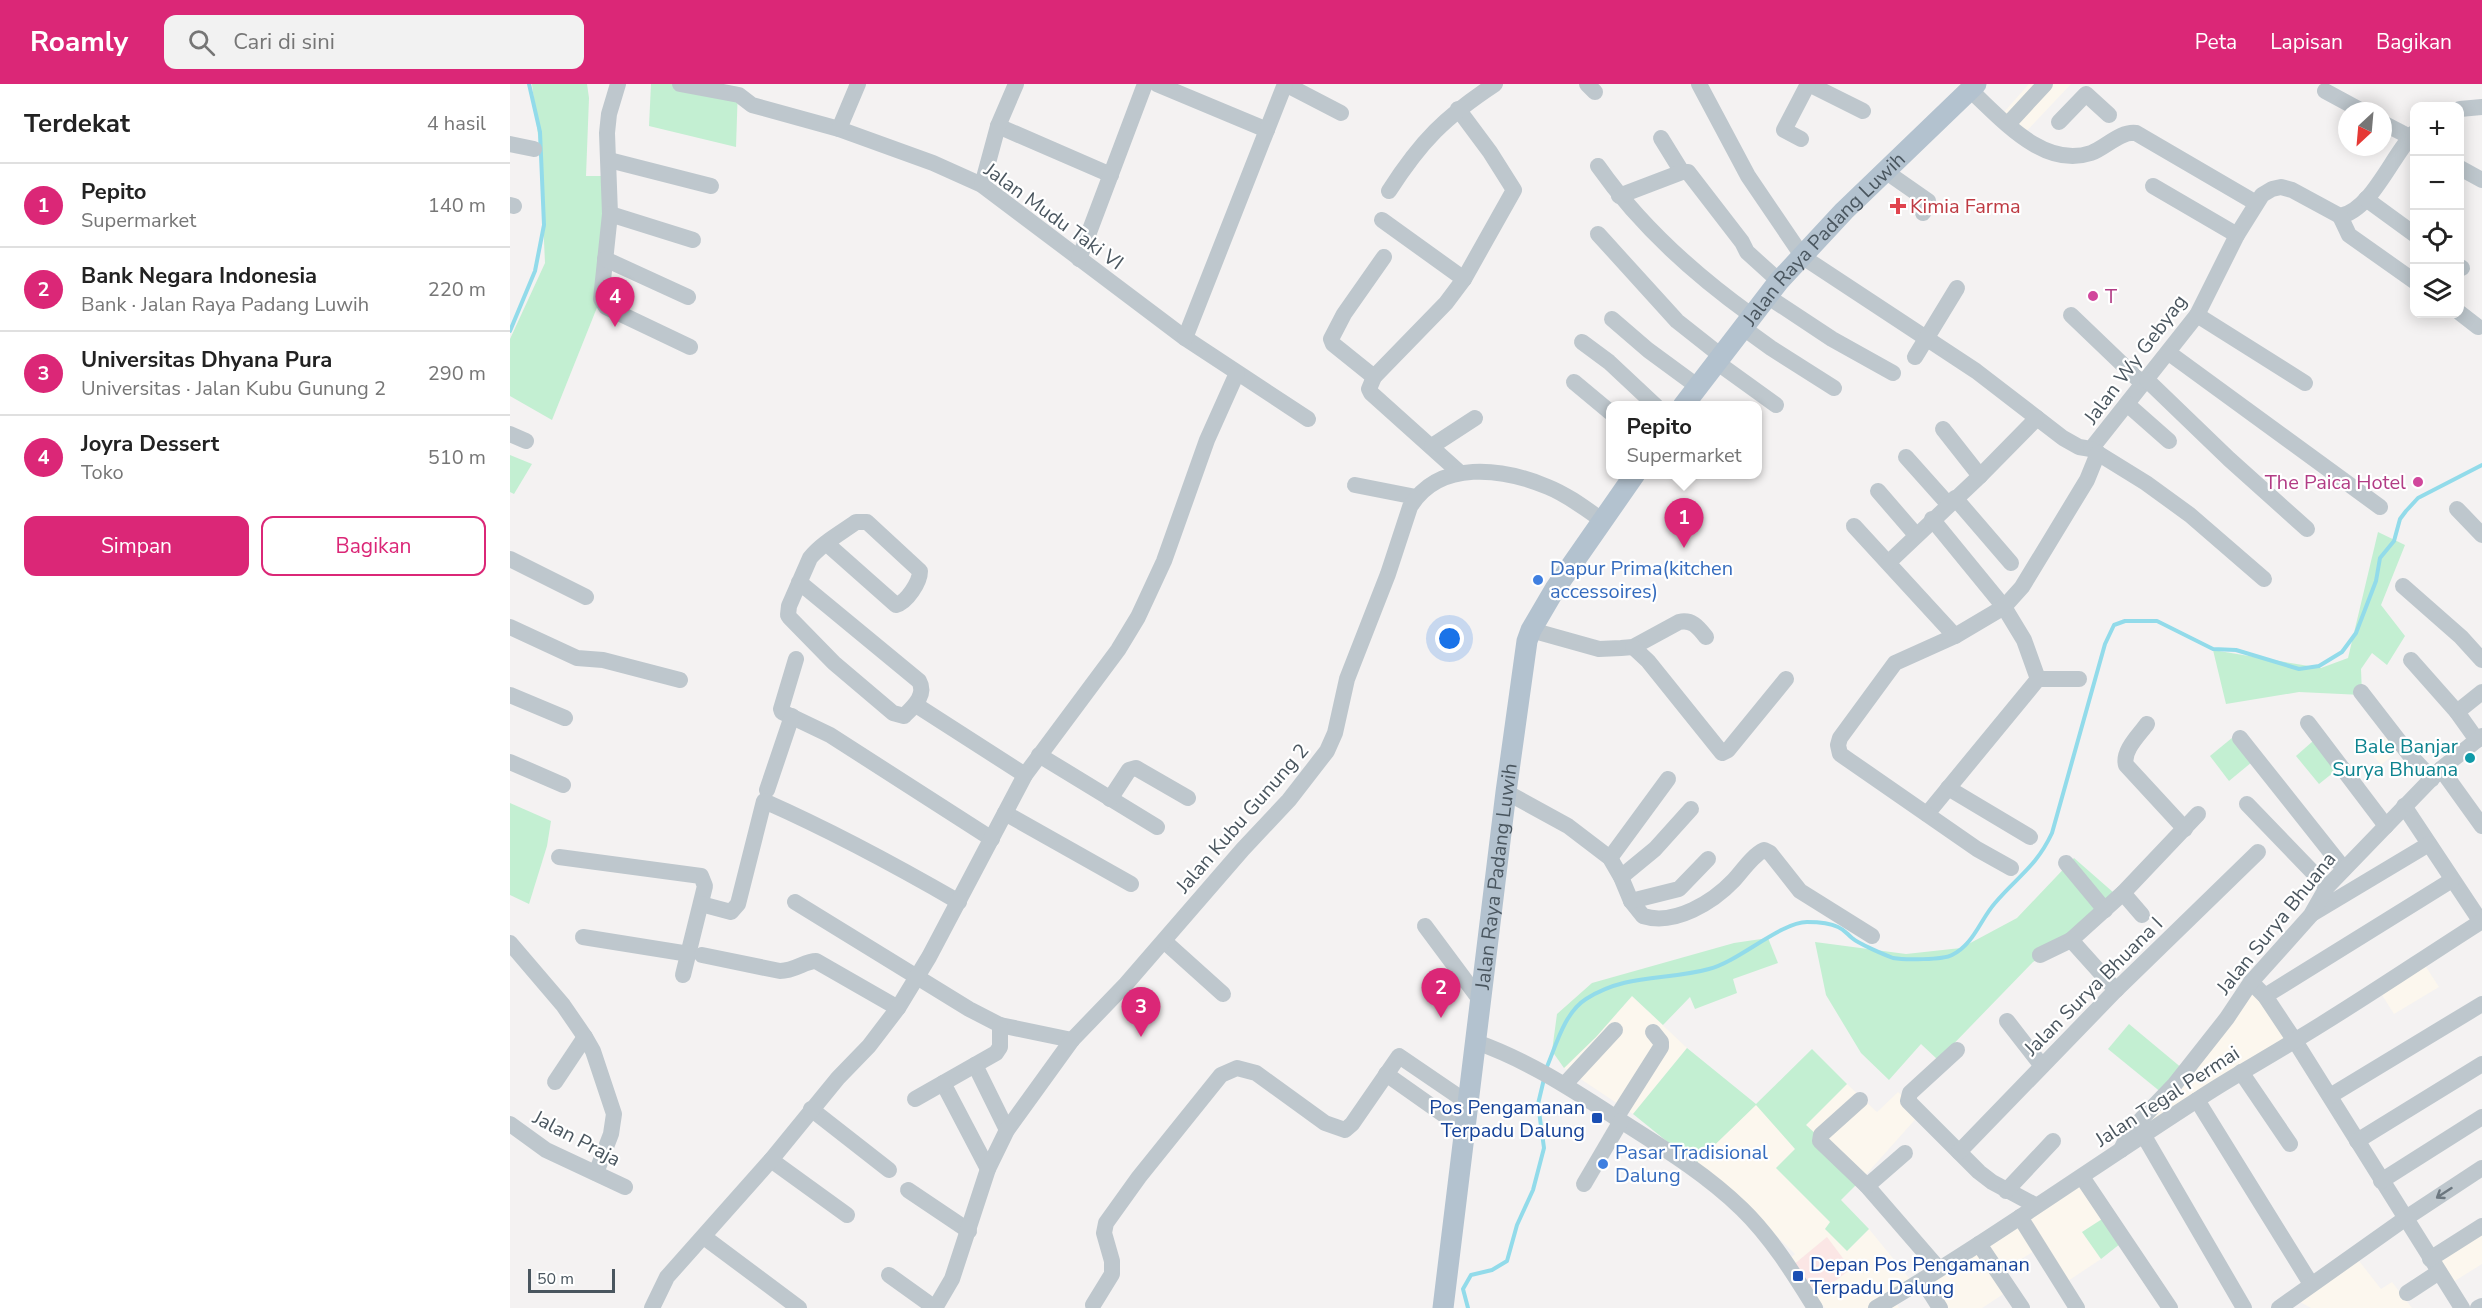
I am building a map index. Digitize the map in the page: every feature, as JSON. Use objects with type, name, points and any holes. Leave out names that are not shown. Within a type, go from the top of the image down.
[{"type":"main road","name":"Jalan Raya Padang Luwih","points":[[1686,401],[1773,288],[1885,171],[1973,87]]},
{"type":"main road","name":"Jalan Raya Padang Luwih","points":[[1444,1300],[1524,656],[1531,630],[1555,589],[1632,479]]},
{"type":"street","points":[[618,84],[609,114],[607,133],[610,214],[601,299],[606,307],[690,347]]},
{"type":"street","name":"Jalan Mudu Taki VI","points":[[680,84],[737,90],[752,105],[839,129],[933,163],[982,185],[1185,338],[1308,420]]},
{"type":"street","points":[[839,129],[858,84]]},
{"type":"street","points":[[982,185],[998,126],[1016,84]]},
{"type":"street","points":[[1079,259],[1145,84]]},
{"type":"street","points":[[1157,84],[1267,130]]},
{"type":"street","points":[[1185,338],[1285,84],[1341,113]]},
{"type":"street","points":[[1389,191],[1420,145],[1458,109],[1495,84]]},
{"type":"street","points":[[1699,84],[1748,176],[1803,256]]},
{"type":"street","points":[[1801,139],[1784,130],[1808,84],[1863,111]]},
{"type":"street","points":[[2008,124],[2045,84]]},
{"type":"street","points":[[1973,87],[2008,124],[2036,146],[2067,155],[2091,153],[2128,133],[2136,132],[2256,203]]},
{"type":"street","points":[[2059,122],[2090,89],[2109,115]]},
{"type":"street","points":[[2325,91],[2345,102]]},
{"type":"street","points":[[2464,109],[2482,107]]},
{"type":"street","points":[[1458,109],[1490,152],[1514,190],[1464,279],[1446,303],[1374,377],[1369,389],[1459,472]]},
{"type":"street","points":[[998,126],[1111,175]]},
{"type":"street","points":[[2392,128],[2410,138]]},
{"type":"street","points":[[1661,138],[1682,172]]},
{"type":"street","points":[[2410,142],[2366,199],[2352,212],[2340,216],[2349,235],[2410,278]]},
{"type":"street","points":[[510,144],[534,149]]},
{"type":"street","points":[[609,160],[711,186]]},
{"type":"street","points":[[1598,166],[1619,196],[1771,348],[1834,388]]},
{"type":"street","points":[[2464,170],[2482,180]]},
{"type":"street","points":[[1885,171],[1928,201],[1923,213]]},
{"type":"street","points":[[1619,196],[1682,172],[1691,174],[1703,194],[1742,242],[1773,288],[1832,339],[1893,373]]},
{"type":"street","points":[[2153,186],[2238,235]]},
{"type":"street","name":"Jalan Wy Gebyag","points":[[1803,256],[1976,370],[2072,443],[2095,451],[2127,404],[2197,315],[2256,203],[2272,189],[2282,187],[2340,216]]},
{"type":"street","points":[[2366,199],[2410,230]]},
{"type":"street","points":[[610,214],[693,240]]},
{"type":"street","points":[[1382,220],[1464,279]]},
{"type":"street","points":[[1598,234],[1677,321],[1776,405]]},
{"type":"street","points":[[1374,377],[1333,344],[1331,339],[1344,314],[1384,257]]},
{"type":"street","points":[[605,259],[688,297]]},
{"type":"street","points":[[1915,357],[1957,288]]},
{"type":"street","points":[[2071,315],[2307,529]]},
{"type":"street","points":[[2197,315],[2305,383]]},
{"type":"street","points":[[2464,316],[2478,327]]},
{"type":"street","points":[[1612,319],[1648,350],[1697,386]]},
{"type":"street","points":[[1582,342],[1609,362],[1652,401]]},
{"type":"street","points":[[2169,353],[2380,507]]},
{"type":"street","points":[[652,1308],[667,1277],[771,1160],[811,1109],[869,1046],[897,1008],[959,902],[1025,775],[1084,696],[1138,617],[1164,561],[1207,440],[1237,373]]},
{"type":"street","points":[[1574,381],[1606,408]]},
{"type":"street","points":[[2127,404],[2169,441]]},
{"type":"street","points":[[1432,446],[1475,418]]},
{"type":"street","points":[[1889,562],[1980,476],[2037,418]]},
{"type":"street","points":[[1943,429],[1980,476]]},
{"type":"street","points":[[510,434],[526,441]]},
{"type":"street","points":[[2011,868],[1977,849],[1840,754],[1838,745],[1840,738],[1895,663],[1954,636],[2004,607],[2022,587],[2043,556],[2087,480],[2095,451],[2190,515],[2264,579]]},
{"type":"street","points":[[1906,457],[2011,562]]},
{"type":"street","points":[[1355,485],[1416,497],[1429,486],[1459,472],[1508,475],[1548,487],[1603,521]]},
{"type":"street","points":[[1878,491],[1916,535]]},
{"type":"street","name":"Jalan Kubu Gunung 2","points":[[935,1308],[952,1279],[988,1169],[1006,1130],[1072,1040],[1164,941],[1243,849],[1299,789],[1327,751],[1335,733],[1347,679],[1388,574],[1410,507],[1416,497]]},
{"type":"street","points":[[2457,509],[2482,535]]},
{"type":"street","points":[[1932,519],[2004,607],[2024,640],[2038,679]]},
{"type":"street","points":[[799,582],[919,681],[922,687],[916,705],[904,716],[893,713],[834,663],[796,625],[787,611],[799,582],[810,558],[826,543],[856,522],[864,520],[916,567],[921,575],[903,603],[896,604],[826,543]]},
{"type":"street","points":[[1854,526],[1954,636]]},
{"type":"street","points":[[510,560],[586,597]]},
{"type":"street","points":[[2403,586],[2461,637],[2482,660]]},
{"type":"street","points":[[1531,630],[1599,649],[1633,647],[1679,622],[1686,621],[1696,626],[1706,637]]},
{"type":"street","points":[[510,627],[577,658],[603,660],[681,680]]},
{"type":"street","points":[[1633,647],[1648,661],[1722,753],[1728,750],[1786,679]]},
{"type":"street","points":[[796,659],[782,712],[830,735],[992,839]]},
{"type":"street","points":[[2411,660],[2479,738]]},
{"type":"street","points":[[2038,679],[2079,679]]},
{"type":"street","points":[[1927,814],[2038,679]]},
{"type":"street","points":[[2361,692],[2409,754],[2437,774],[2481,821]]},
{"type":"street","points":[[2457,712],[2482,693]]},
{"type":"street","points":[[510,695],[565,718]]},
{"type":"street","points":[[916,705],[1025,775]]},
{"type":"street","points":[[767,790],[792,716]]},
{"type":"street","points":[[2308,723],[2386,826]]},
{"type":"street","points":[[2146,724],[2127,752],[2124,759],[2126,765],[2186,829]]},
{"type":"street","points":[[2240,738],[2344,869]]},
{"type":"street","name":"Jalan Surya Bhuana","points":[[2121,1150],[2130,1131],[2175,1084],[2227,1018],[2251,982],[2311,915],[2327,887],[2404,806],[2479,738]]},
{"type":"street","points":[[1039,755],[1157,827]]},
{"type":"street","points":[[510,762],[563,785]]},
{"type":"street","points":[[1110,799],[1129,770],[1136,768],[1188,798]]},
{"type":"street","points":[[1610,858],[1668,779]]},
{"type":"street","points":[[1948,788],[2030,837]]},
{"type":"street","points":[[1506,792],[1568,826],[1610,858],[1622,877],[1631,901],[1643,916],[1670,918],[1704,904],[1732,882],[1764,850],[1770,853],[1800,891],[1872,936]]},
{"type":"street","points":[[701,904],[731,912],[738,904],[764,801],[824,827],[959,902]]},
{"type":"street","points":[[2247,804],[2327,887]]},
{"type":"street","points":[[2404,806],[2482,922]]},
{"type":"street","points":[[1622,877],[1655,849],[1691,808]]},
{"type":"street","points":[[1005,813],[1131,884]]},
{"type":"street","points":[[2040,955],[2071,940],[2123,893],[2198,814]]},
{"type":"street","points":[[2311,915],[2429,844]]},
{"type":"street","name":"Jalan Surya Bhuana I","points":[[1959,1152],[2116,990],[2258,852]]},
{"type":"street","points":[[559,857],[701,876],[705,886],[696,955],[683,975]]},
{"type":"street","points":[[1631,901],[1678,889],[1708,860]]},
{"type":"street","points":[[2066,863],[2105,909]]},
{"type":"street","points":[[2265,996],[2452,880]]},
{"type":"street","points":[[2123,893],[2142,915]]},
{"type":"street","points":[[795,902],[969,1009],[1000,1025],[1072,1040]]},
{"type":"street","name":"Jalan Tegal Permai","points":[[1876,1308],[1923,1281],[2197,1100],[2295,1041],[2482,922]]},
{"type":"street","points":[[1425,926],[1480,1000]]},
{"type":"street","points":[[583,937],[780,971],[789,971],[816,961],[897,1008]]},
{"type":"street","points":[[2071,940],[2116,990]]},
{"type":"street","points":[[1164,941],[1223,994]]},
{"type":"street","points":[[510,945],[563,1005],[593,1051],[614,1114],[614,1125],[596,1173]]},
{"type":"street","points":[[2251,982],[2265,996],[2295,1041],[2463,1308]]},
{"type":"street","points":[[2330,1096],[2482,1004]]},
{"type":"street","points":[[2007,1021],[2042,1066]]},
{"type":"street","points":[[915,1099],[999,1051],[1000,1025]]},
{"type":"street","points":[[1565,1084],[1615,1030]]},
{"type":"street","points":[[1584,1184],[1618,1119],[1661,1047],[1661,1042],[1653,1032]]},
{"type":"street","points":[[555,1082],[585,1037]]},
{"type":"street","points":[[1476,1042],[1518,1059],[1565,1084],[1680,1159],[1743,1209],[1766,1235],[1815,1308]]},
{"type":"street","points":[[1957,1050],[1910,1093],[1909,1103],[1979,1172],[2006,1191],[2035,1205]]},
{"type":"street","points":[[1093,1305],[1112,1274],[1112,1261],[1104,1233],[1106,1223],[1139,1177],[1221,1075],[1237,1068],[1256,1073],[1325,1123],[1345,1130],[1352,1124],[1399,1056],[1468,1103]]},
{"type":"street","points":[[2357,1141],[2482,1064]]},
{"type":"street","points":[[975,1065],[1006,1130]]},
{"type":"street","points":[[2241,1072],[2290,1144]]},
{"type":"street","points":[[1386,1074],[1464,1129]]},
{"type":"street","points":[[943,1083],[988,1169]]},
{"type":"street","points":[[1860,1100],[1820,1137],[1820,1141],[1867,1186],[1939,1269]]},
{"type":"street","points":[[2197,1100],[2311,1284]]},
{"type":"street","points":[[811,1109],[889,1170]]},
{"type":"street","points":[[2381,1181],[2482,1117]]},
{"type":"street","name":"Jalan Praja","points":[[510,1124],[546,1150],[625,1186]]},
{"type":"street","points":[[2144,1136],[2244,1308]]},
{"type":"street","points":[[2006,1191],[2053,1140]]},
{"type":"street","points":[[1867,1186],[1905,1153]]},
{"type":"street","points":[[771,1160],[847,1215]]},
{"type":"street","points":[[2289,1306],[2311,1284],[2482,1168]]},
{"type":"street","points":[[2082,1177],[2170,1308]]},
{"type":"street","points":[[908,1190],[969,1231]]},
{"type":"street","points":[[2020,1217],[2078,1308]]},
{"type":"street","points":[[2407,1293],[2435,1265],[2482,1226]]},
{"type":"street","points":[[704,1237],[800,1308]]},
{"type":"street","points":[[1979,1244],[2022,1308]]},
{"type":"street","points":[[889,1275],[935,1308]]},
{"type":"street","points":[[1923,1281],[1940,1308]]},
{"type":"shaded area","points":[[2029,84],[2071,84],[2019,139],[1996,121]]},
{"type":"shaded area","points":[[2394,729],[2407,743],[2381,765],[2369,751]]},
{"type":"shaded area","points":[[2419,956],[2439,987],[2394,1014],[2375,984]]},
{"type":"shaded area","points":[[2255,977],[2293,1036],[2088,1175],[2113,1212],[2083,1232],[2101,1259],[2062,1285],[2037,1249],[2001,1272],[2011,1289],[1982,1308],[1945,1308],[1923,1276],[2087,1175],[2162,1093]]},
{"type":"shaded area","points":[[1632,996],[1687,1048],[1633,1114],[1564,1068],[1596,1037]]},
{"type":"shaded area","points":[[1847,1084],[1877,1112],[1898,1092],[1921,1113],[1863,1178],[1806,1125]]},
{"type":"shaded area","points":[[1756,1104],[1795,1149],[1776,1168],[1831,1223],[1825,1228],[1847,1251],[1869,1229],[1913,1283],[1892,1295],[1899,1308],[1825,1308],[1815,1296],[1828,1238],[1792,1266],[1787,1261],[1795,1254],[1738,1198],[1695,1164]]},
{"type":"shaded area","points":[[2482,1223],[2482,1264],[2450,1284],[2431,1255]]},
{"type":"shaded area","points":[[1827,1237],[1851,1269],[1815,1296],[1792,1266]]},
{"type":"shaded area","points":[[2356,1257],[2381,1289],[2392,1282],[2412,1308],[2311,1308],[2291,1297]]},
{"type":"green space","points":[[532,84],[587,84],[589,98],[586,176],[610,176],[598,305],[552,420],[510,396],[510,339],[545,263],[540,152]]},
{"type":"green space","points":[[651,84],[718,84],[738,87],[736,147],[649,126]]},
{"type":"green space","points":[[510,455],[532,464],[514,494],[510,492]]},
{"type":"green space","points":[[2378,532],[2405,545],[2381,605],[2405,636],[2387,665],[2372,653],[2361,669],[2362,695],[2299,692],[2226,704],[2213,650],[2321,668],[2348,658]]},
{"type":"green space","points":[[2238,733],[2258,757],[2229,781],[2210,756]]},
{"type":"green space","points":[[2321,734],[2344,764],[2319,784],[2296,756]]},
{"type":"green space","points":[[510,803],[551,821],[547,846],[529,904],[510,895]]},
{"type":"green space","points":[[2074,858],[2114,893],[2088,926],[2033,962],[1938,1060],[1921,1044],[1889,1080],[1861,1053],[1826,995],[1815,942],[1906,954],[1961,948],[2017,918]]},
{"type":"green space","points":[[1768,938],[1778,963],[1733,979],[1737,993],[1695,1009],[1690,997],[1663,1025],[1632,996],[1596,1037],[1564,1068],[1552,1051],[1557,1014],[1592,983],[1734,943]]},
{"type":"green space","points":[[2129,1024],[2183,1069],[2162,1093],[2108,1049]]},
{"type":"green space","points":[[1687,1048],[1756,1104],[1812,1049],[1847,1084],[1806,1125],[1863,1178],[1841,1200],[1869,1229],[1847,1251],[1825,1229],[1830,1222],[1776,1168],[1795,1149],[1756,1105],[1695,1164],[1633,1114]]},
{"type":"green space","points":[[2113,1212],[2130,1236],[2101,1259],[2082,1232]]},
{"type":"waterway","points":[[510,331],[535,271],[544,225],[540,132],[529,84]]},
{"type":"waterway","points":[[1546,1069],[1566,1021],[1578,1005],[1586,999],[1616,985],[1632,981],[1709,969],[1733,959],[1772,935],[1797,924],[1815,922],[1835,926],[1860,943],[1893,958],[1941,958],[1960,950],[1966,945],[1995,903],[2033,863],[2052,833],[2105,644],[2114,625],[2125,621],[2157,621],[2213,649],[2236,650],[2299,669],[2319,666],[2342,652],[2356,633],[2376,581],[2380,558],[2394,541],[2400,519],[2406,511],[2418,498],[2482,465]]},
{"type":"waterway","points":[[1468,1308],[1463,1289],[1471,1275],[1492,1270],[1507,1261],[1517,1225],[1533,1190],[1544,1148],[1538,1104],[1544,1079]]},
{"type":"place","name":"Kimia Farma","points":[[1898,206]]},
{"type":"place","name":"T","points":[[2093,296]]},
{"type":"place","name":"Joyra Dessert","points":[[615,327]]},
{"type":"place","name":"The Paica Hotel","points":[[2418,482]]},
{"type":"place","name":"Pepito","points":[[1684,548]]},
{"type":"place","name":"Dapur Prima(kitchen accessoires)","points":[[1538,580]]},
{"type":"place","name":"Bale Banjar Surya Bhuana","points":[[2470,758]]},
{"type":"place","name":"Bank Negara Indonesia","points":[[1441,1018]]},
{"type":"place","name":"Universitas Dhyana Pura","points":[[1141,1037]]},
{"type":"place","name":"Pos Pengamanan Terpadu Dalung","points":[[1597,1118]]},
{"type":"place","name":"Pasar Tradisional Dalung","points":[[1603,1164]]},
{"type":"place","name":"Depan Pos Pengamanan Terpadu Dalung","points":[[1798,1276]]}]
